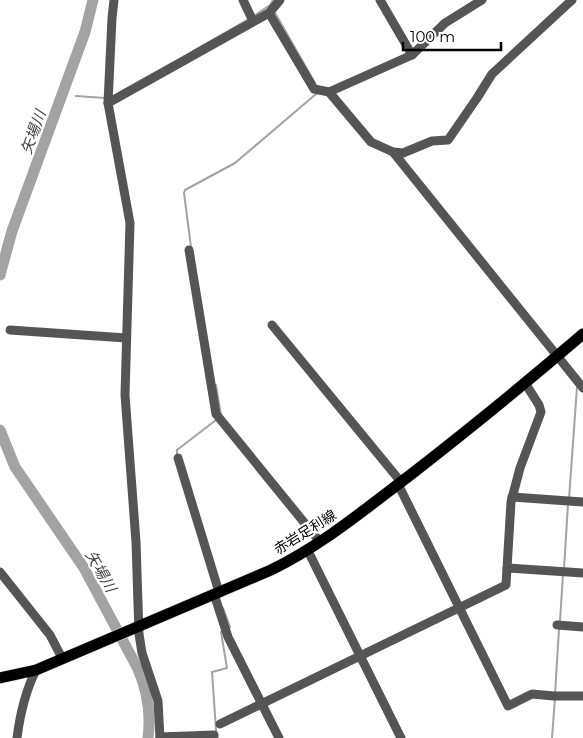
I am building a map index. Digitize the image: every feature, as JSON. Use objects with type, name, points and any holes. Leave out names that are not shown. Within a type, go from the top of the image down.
[{"type":"main road","name":"赤岩足利線","points":[[0,678],[36,670],[271,570],[308,551],[399,483],[525,383],[583,334]]},
{"type":"street","points":[[114,0],[108,103],[130,223],[125,395],[136,542],[134,628],[158,701],[160,737],[214,735]]},
{"type":"street","points":[[243,0],[253,21]]},
{"type":"street","points":[[108,103],[269,13],[280,0]]},
{"type":"street","points":[[269,13],[314,89],[330,92],[412,56],[445,23],[482,0]]},
{"type":"street","points":[[330,92],[371,142],[393,152],[403,153],[432,142],[448,140],[492,74],[572,0]]},
{"type":"street","points":[[382,3],[412,56]]},
{"type":"street","points":[[393,152],[583,388]]},
{"type":"street","points":[[189,250],[216,414],[320,542]]},
{"type":"street","points":[[272,324],[399,483],[508,706],[532,694],[583,696]]},
{"type":"street","points":[[10,330],[126,338]]},
{"type":"street","points":[[220,724],[506,585],[512,497],[520,468],[541,412],[525,383]]},
{"type":"street","points":[[178,458],[228,637],[279,738]]},
{"type":"street","points":[[512,497],[583,502]]},
{"type":"street","points":[[308,551],[401,738]]},
{"type":"street","points":[[507,568],[583,573]]},
{"type":"street","points":[[0,572],[50,635],[62,658]]},
{"type":"street","points":[[559,625],[583,627]]},
{"type":"street","points":[[17,738],[27,688],[36,670]]},
{"type":"waterway","name":"矢場川","points":[[0,275],[12,231],[85,32],[93,0]]},
{"type":"waterway","points":[[254,16],[270,5],[273,0]]},
{"type":"waterway","points":[[274,11],[315,83]]},
{"type":"waterway","points":[[193,51],[247,20]]},
{"type":"waterway","points":[[191,247],[185,190],[235,163],[316,94],[316,92]]},
{"type":"waterway","points":[[76,96],[105,98]]},
{"type":"waterway","points":[[216,385],[221,415]]},
{"type":"waterway","points":[[569,499],[577,387]]},
{"type":"waterway","points":[[177,456],[177,450],[216,420]]},
{"type":"waterway","name":"矢場川","points":[[0,430],[15,467],[84,568],[138,669],[144,685],[147,703],[149,720],[148,738]]},
{"type":"waterway","points":[[564,569],[568,504]]},
{"type":"waterway","points":[[560,621],[563,574]]},
{"type":"waterway","points":[[223,608],[230,627],[227,628]]},
{"type":"waterway","points":[[555,694],[559,629]]},
{"type":"waterway","points":[[218,738],[212,672],[227,668],[221,632],[223,631]]},
{"type":"waterway","points":[[552,738],[555,698]]}]
